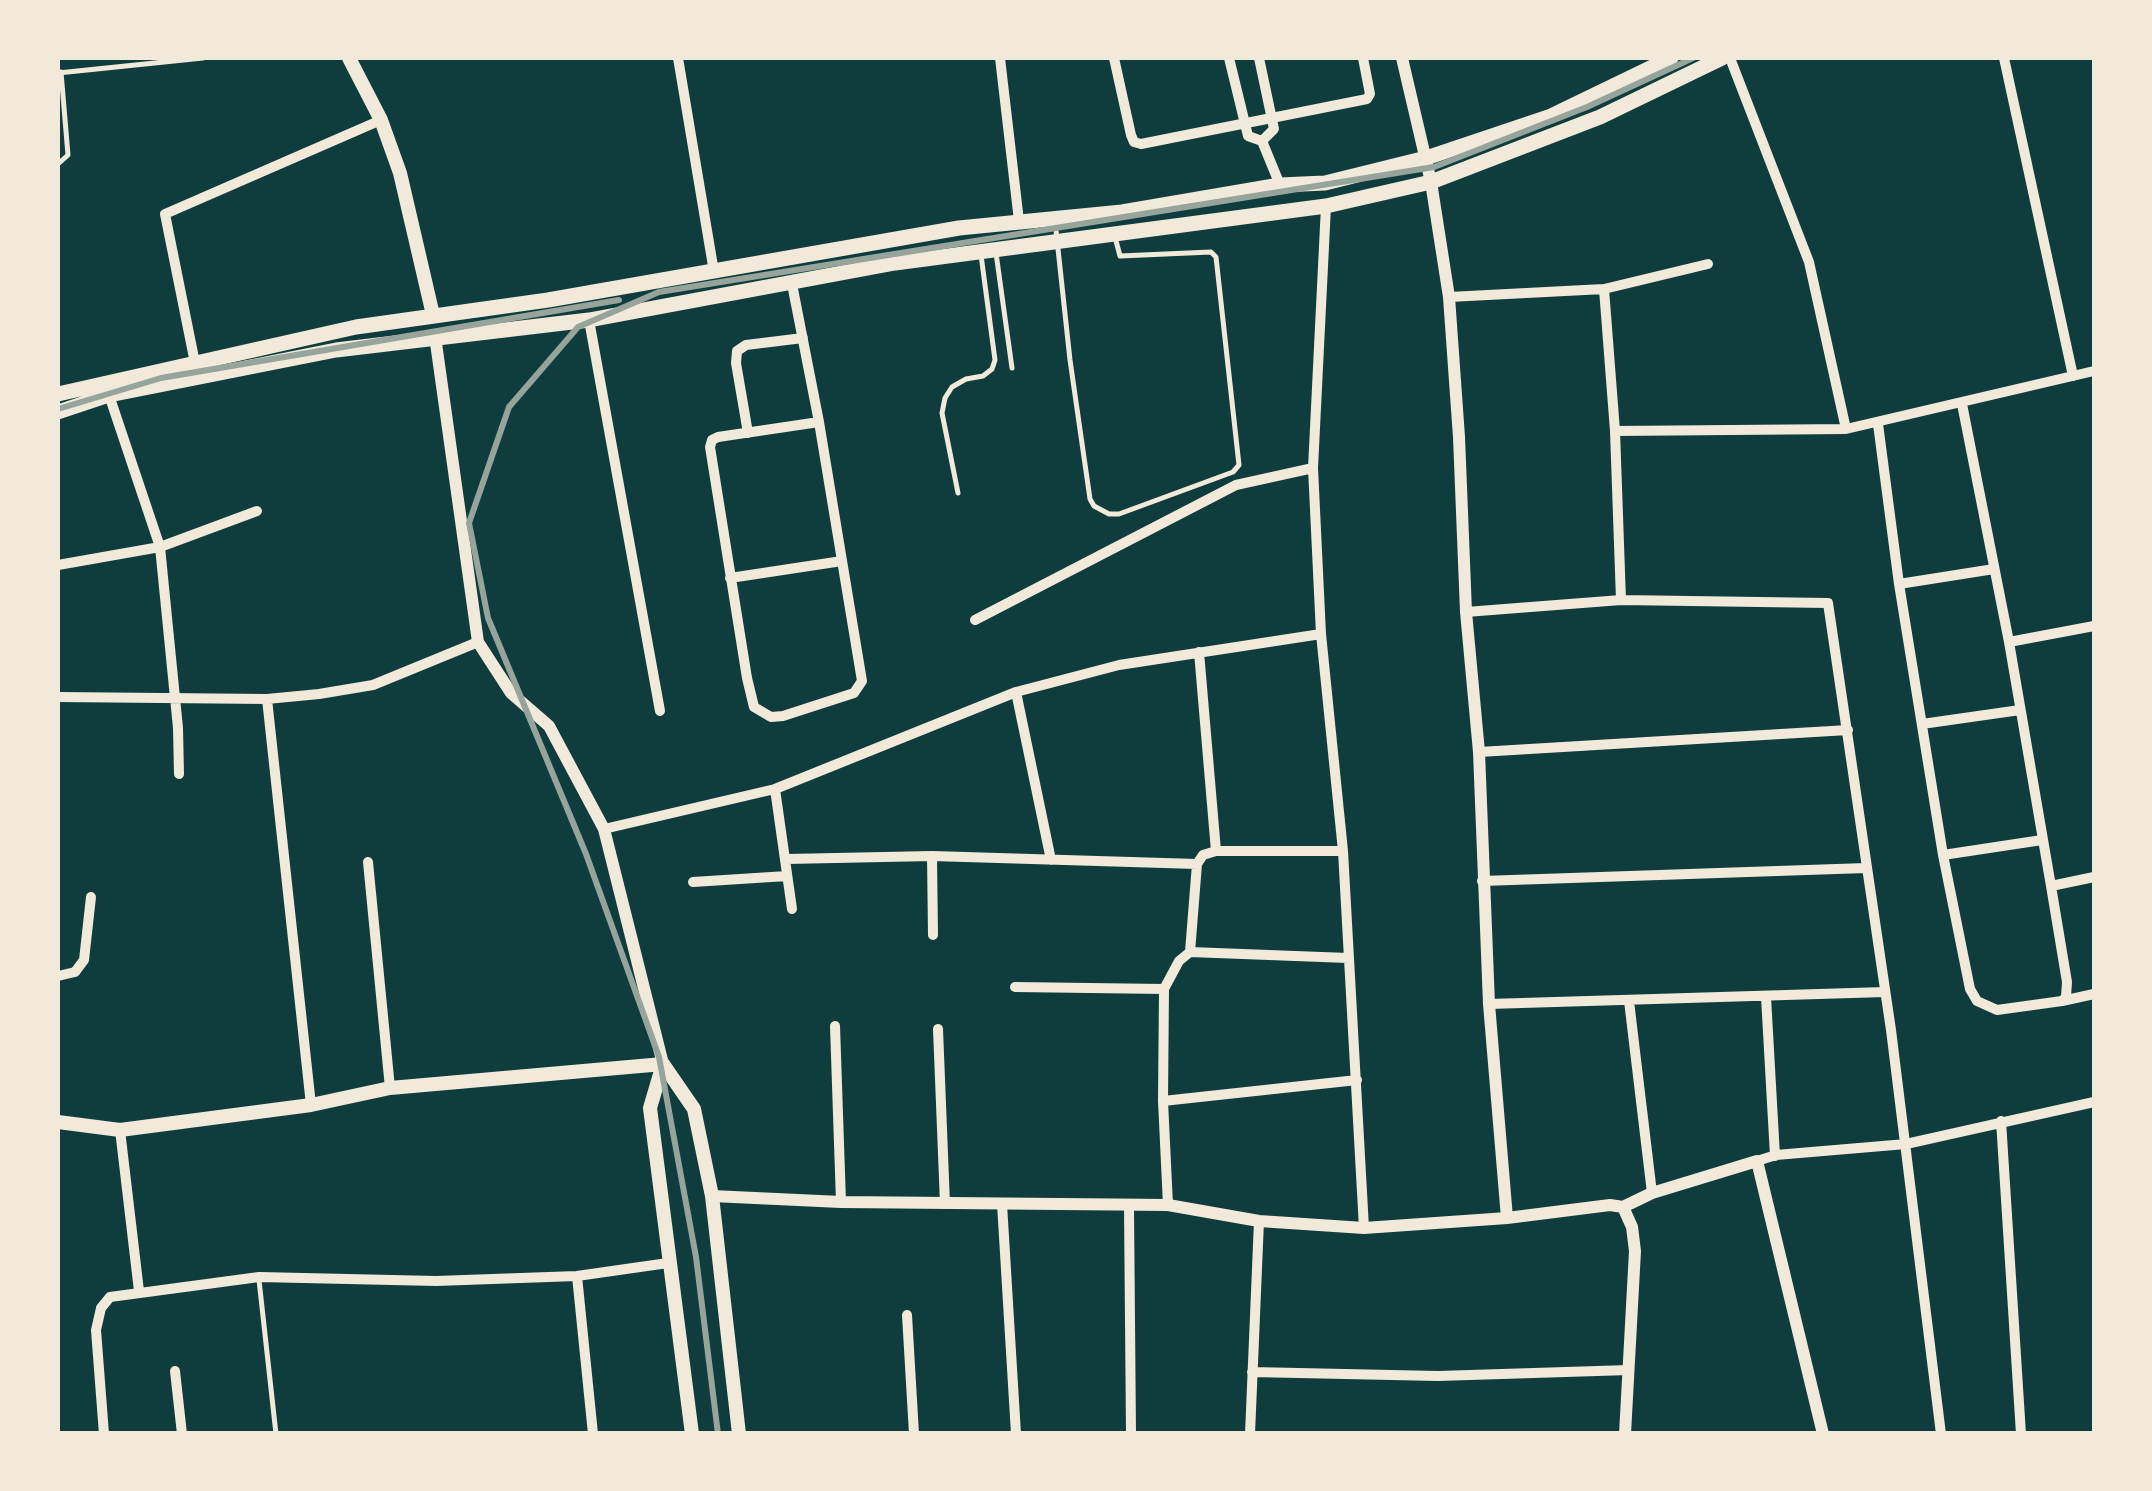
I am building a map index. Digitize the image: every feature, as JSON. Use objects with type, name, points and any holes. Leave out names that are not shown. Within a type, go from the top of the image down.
[{"type":"main road","points":[[349,58],[400,172],[433,315]]},
{"type":"main road","points":[[58,394],[195,362],[589,320],[895,263],[1326,206],[1431,182],[1600,117],[1722,58]]},
{"type":"main road","points":[[58,412],[109,395],[262,357],[356,327],[548,300],[959,228],[1122,212],[1280,185],[1325,183],[1426,158],[1551,116],[1667,59]]},
{"type":"main road","points":[[58,1122],[120,1130],[310,1104],[390,1088],[663,1064]]},
{"type":"main road","points":[[663,1064],[694,1109],[712,1196],[740,1434]]},
{"type":"main road","points":[[663,1064],[650,1108],[692,1434]]},
{"type":"street","points":[[678,58],[714,272]]},
{"type":"street","points":[[1000,58],[1019,221]]},
{"type":"street","points":[[1114,58],[1134,142],[1141,144],[1367,99],[1370,94],[1363,58]]},
{"type":"street","points":[[1229,58],[1248,136],[1262,140]]},
{"type":"street","points":[[1259,58],[1274,130],[1262,140]]},
{"type":"street","points":[[1402,58],[1431,182],[1449,296],[1460,437],[1466,612],[1479,752],[1488,1004],[1507,1218]]},
{"type":"street","points":[[1730,58],[1809,262],[1846,429]]},
{"type":"street","points":[[2004,58],[2073,376]]},
{"type":"street","points":[[195,362],[166,214],[380,120]]},
{"type":"street","points":[[1262,140],[1280,185]]},
{"type":"street","points":[[1326,206],[1313,468],[1321,634],[1343,851],[1364,1228]]},
{"type":"street","points":[[1449,296],[1604,289],[1708,264]]},
{"type":"street","points":[[792,284],[819,422],[862,674],[860,688],[854,693],[784,716],[764,715],[754,708],[710,447],[718,437],[819,422]]},
{"type":"street","points":[[1604,289],[1615,431],[1621,600]]},
{"type":"street","points":[[589,320],[660,711]]},
{"type":"street","points":[[435,336],[478,642],[511,693],[549,726],[604,829],[663,1064]]},
{"type":"street","points":[[748,433],[737,351],[746,345],[802,338]]},
{"type":"street","points":[[1615,431],[1846,429],[2094,371]]},
{"type":"street","points":[[109,395],[160,547],[178,774]]},
{"type":"street","points":[[1962,404],[2009,642],[2051,886],[2067,982],[2062,1002]]},
{"type":"street","points":[[1878,424],[1898,584],[1942,855],[1969,984],[1977,1001],[1997,1010],[2094,994]]},
{"type":"street","points":[[975,620],[1236,485],[1313,468]]},
{"type":"street","points":[[58,565],[160,547],[257,512]]},
{"type":"street","points":[[730,578],[842,560]]},
{"type":"street","points":[[1898,584],[1994,569]]},
{"type":"street","points":[[1466,612],[1621,600],[1828,603],[1886,992],[1941,1434]]},
{"type":"street","points":[[2009,642],[2094,626]]},
{"type":"street","points":[[604,829],[776,789],[1016,692],[1119,665],[1321,634]]},
{"type":"street","points":[[58,697],[267,699],[373,684],[478,642]]},
{"type":"street","points":[[1198,652],[1216,852]]},
{"type":"street","points":[[1016,692],[1050,860]]},
{"type":"street","points":[[267,699],[310,1104]]},
{"type":"street","points":[[1922,724],[2020,710]]},
{"type":"street","points":[[1479,752],[1848,730]]},
{"type":"street","points":[[776,789],[792,909]]},
{"type":"street","points":[[1942,855],[2042,840]]},
{"type":"street","points":[[1190,952],[1198,864],[1204,855],[1343,851]]},
{"type":"street","points":[[787,859],[932,856],[1198,864]]},
{"type":"street","points":[[932,856],[933,935]]},
{"type":"street","points":[[368,862],[390,1088]]},
{"type":"street","points":[[1482,881],[1866,868]]},
{"type":"street","points":[[693,882],[788,876]]},
{"type":"street","points":[[2051,886],[2094,877]]},
{"type":"street","points":[[58,976],[75,972],[84,960],[91,896]]},
{"type":"street","points":[[1168,1205],[1163,1101],[1164,989],[1178,960],[1190,952],[1348,958]]},
{"type":"street","points":[[1015,987],[1164,989]]},
{"type":"street","points":[[1488,1004],[1886,992]]},
{"type":"street","points":[[1766,997],[1775,1156]]},
{"type":"street","points":[[1629,1000],[1652,1193]]},
{"type":"street","points":[[835,1026],[841,1202]]},
{"type":"street","points":[[938,1030],[945,1204]]},
{"type":"street","points":[[1163,1101],[1357,1080]]},
{"type":"street","points":[[712,1196],[841,1202],[1168,1205],[1259,1221],[1364,1228],[1623,1206],[1652,1193],[1775,1156],[1906,1144],[2094,1102]]},
{"type":"street","points":[[2000,1122],[2020,1434]]},
{"type":"street","points":[[120,1130],[139,1291]]},
{"type":"street","points":[[1757,1161],[1823,1434]]},
{"type":"street","points":[[1002,1204],[1016,1434]]},
{"type":"street","points":[[1129,1206],[1131,1434]]},
{"type":"street","points":[[1623,1206],[1632,1227],[1635,1251],[1625,1434]]},
{"type":"street","points":[[1250,1434],[1259,1221]]},
{"type":"street","points":[[104,1434],[96,1330],[101,1308],[110,1297],[258,1277],[436,1281],[577,1276],[668,1263]]},
{"type":"street","points":[[577,1276],[593,1434]]},
{"type":"street","points":[[908,1315],[914,1434]]},
{"type":"street","points":[[1252,1372],[1438,1376],[1629,1370]]},
{"type":"street","points":[[175,1371],[182,1434]]},
{"type":"lane","points":[[58,164],[68,155],[59,72],[204,58]]},
{"type":"lane","points":[[1055,218],[1090,499],[1101,510],[1118,514],[1233,472],[1239,464],[1216,257],[1211,252],[1120,256],[1114,234]]},
{"type":"lane","points":[[988,251],[1012,368]]},
{"type":"lane","points":[[958,494],[942,414],[952,387],[966,379],[984,376],[992,370],[995,360],[988,251]]},
{"type":"lane","points":[[258,1277],[276,1434]]},
{"type":"railway","points":[[718,1434],[696,1257],[659,1057],[586,854],[488,618],[469,523],[509,407],[578,327],[659,292],[1434,167],[1587,107],[1693,58]]},
{"type":"railway","points":[[58,409],[161,378],[619,300]]}]
